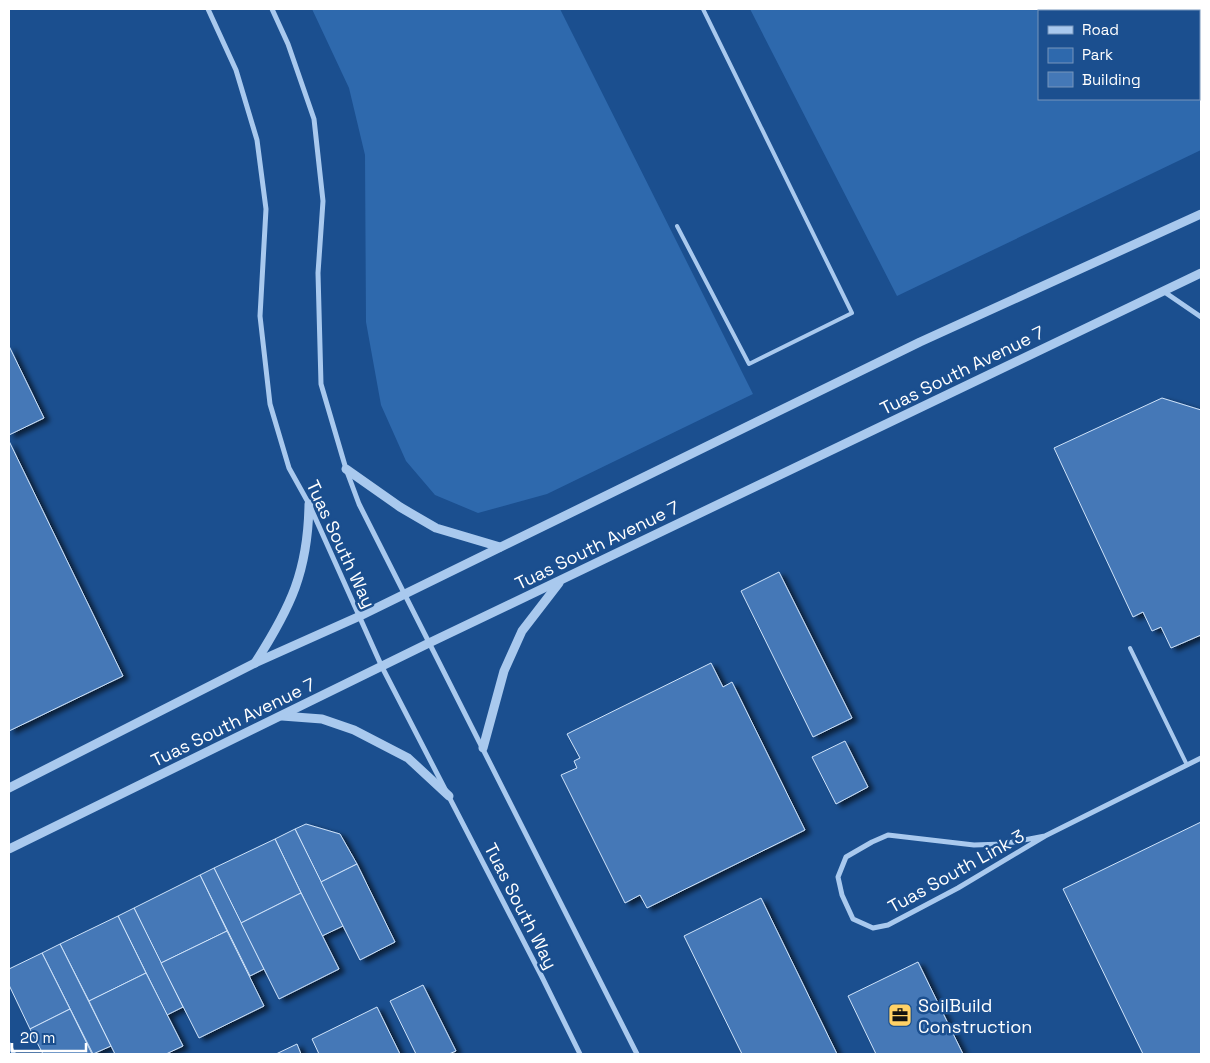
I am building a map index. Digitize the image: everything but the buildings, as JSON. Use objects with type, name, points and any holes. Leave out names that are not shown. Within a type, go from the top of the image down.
[{"type":"street","name":"Tuas South Way","points":[[208,9],[236,70],[257,140],[266,209],[260,316],[270,404],[289,468],[309,504],[382,667],[580,1054]]},
{"type":"street","name":"Tuas South Way","points":[[272,9],[288,44],[314,119],[323,201],[318,273],[321,384],[346,469],[359,504],[637,1054]]},
{"type":"street","points":[[9,788],[255,663],[406,594],[920,342],[1201,214]]},
{"type":"street","name":"Tuas South Avenue 7","points":[[9,849],[429,643],[1201,273]]},
{"type":"street","points":[[1164,291],[1201,317]]},
{"type":"street","points":[[346,469],[400,507],[436,528],[500,547]]},
{"type":"street","points":[[255,663],[275,632],[289,604],[300,574],[306,549],[309,504]]},
{"type":"street","points":[[483,748],[504,671],[522,631],[561,580]]},
{"type":"street","points":[[282,716],[322,719],[354,730],[408,758],[449,796]]},
{"type":"street","name":"Tuas South Link 3","points":[[1045,836],[1002,844],[974,845],[888,835],[846,857],[838,876],[842,895],[853,919],[873,928],[888,925],[958,888],[1045,836],[1201,758]]},
{"type":"lane","points":[[676,226],[749,364],[852,313],[703,9]]},
{"type":"lane","points":[[1130,648],[1187,765]]},
{"type":"lane","points":[[9,1044],[14,1054]]},
{"type":"green space","points":[[312,9],[560,9],[753,394],[547,494],[478,513],[435,495],[406,461],[381,405],[366,322],[365,155],[349,88]]},
{"type":"green space","points":[[750,9],[1201,9],[1201,150],[897,296]]},
{"type":"place","name":"SoilBuild Construction","points":[[900,1015]]}]
